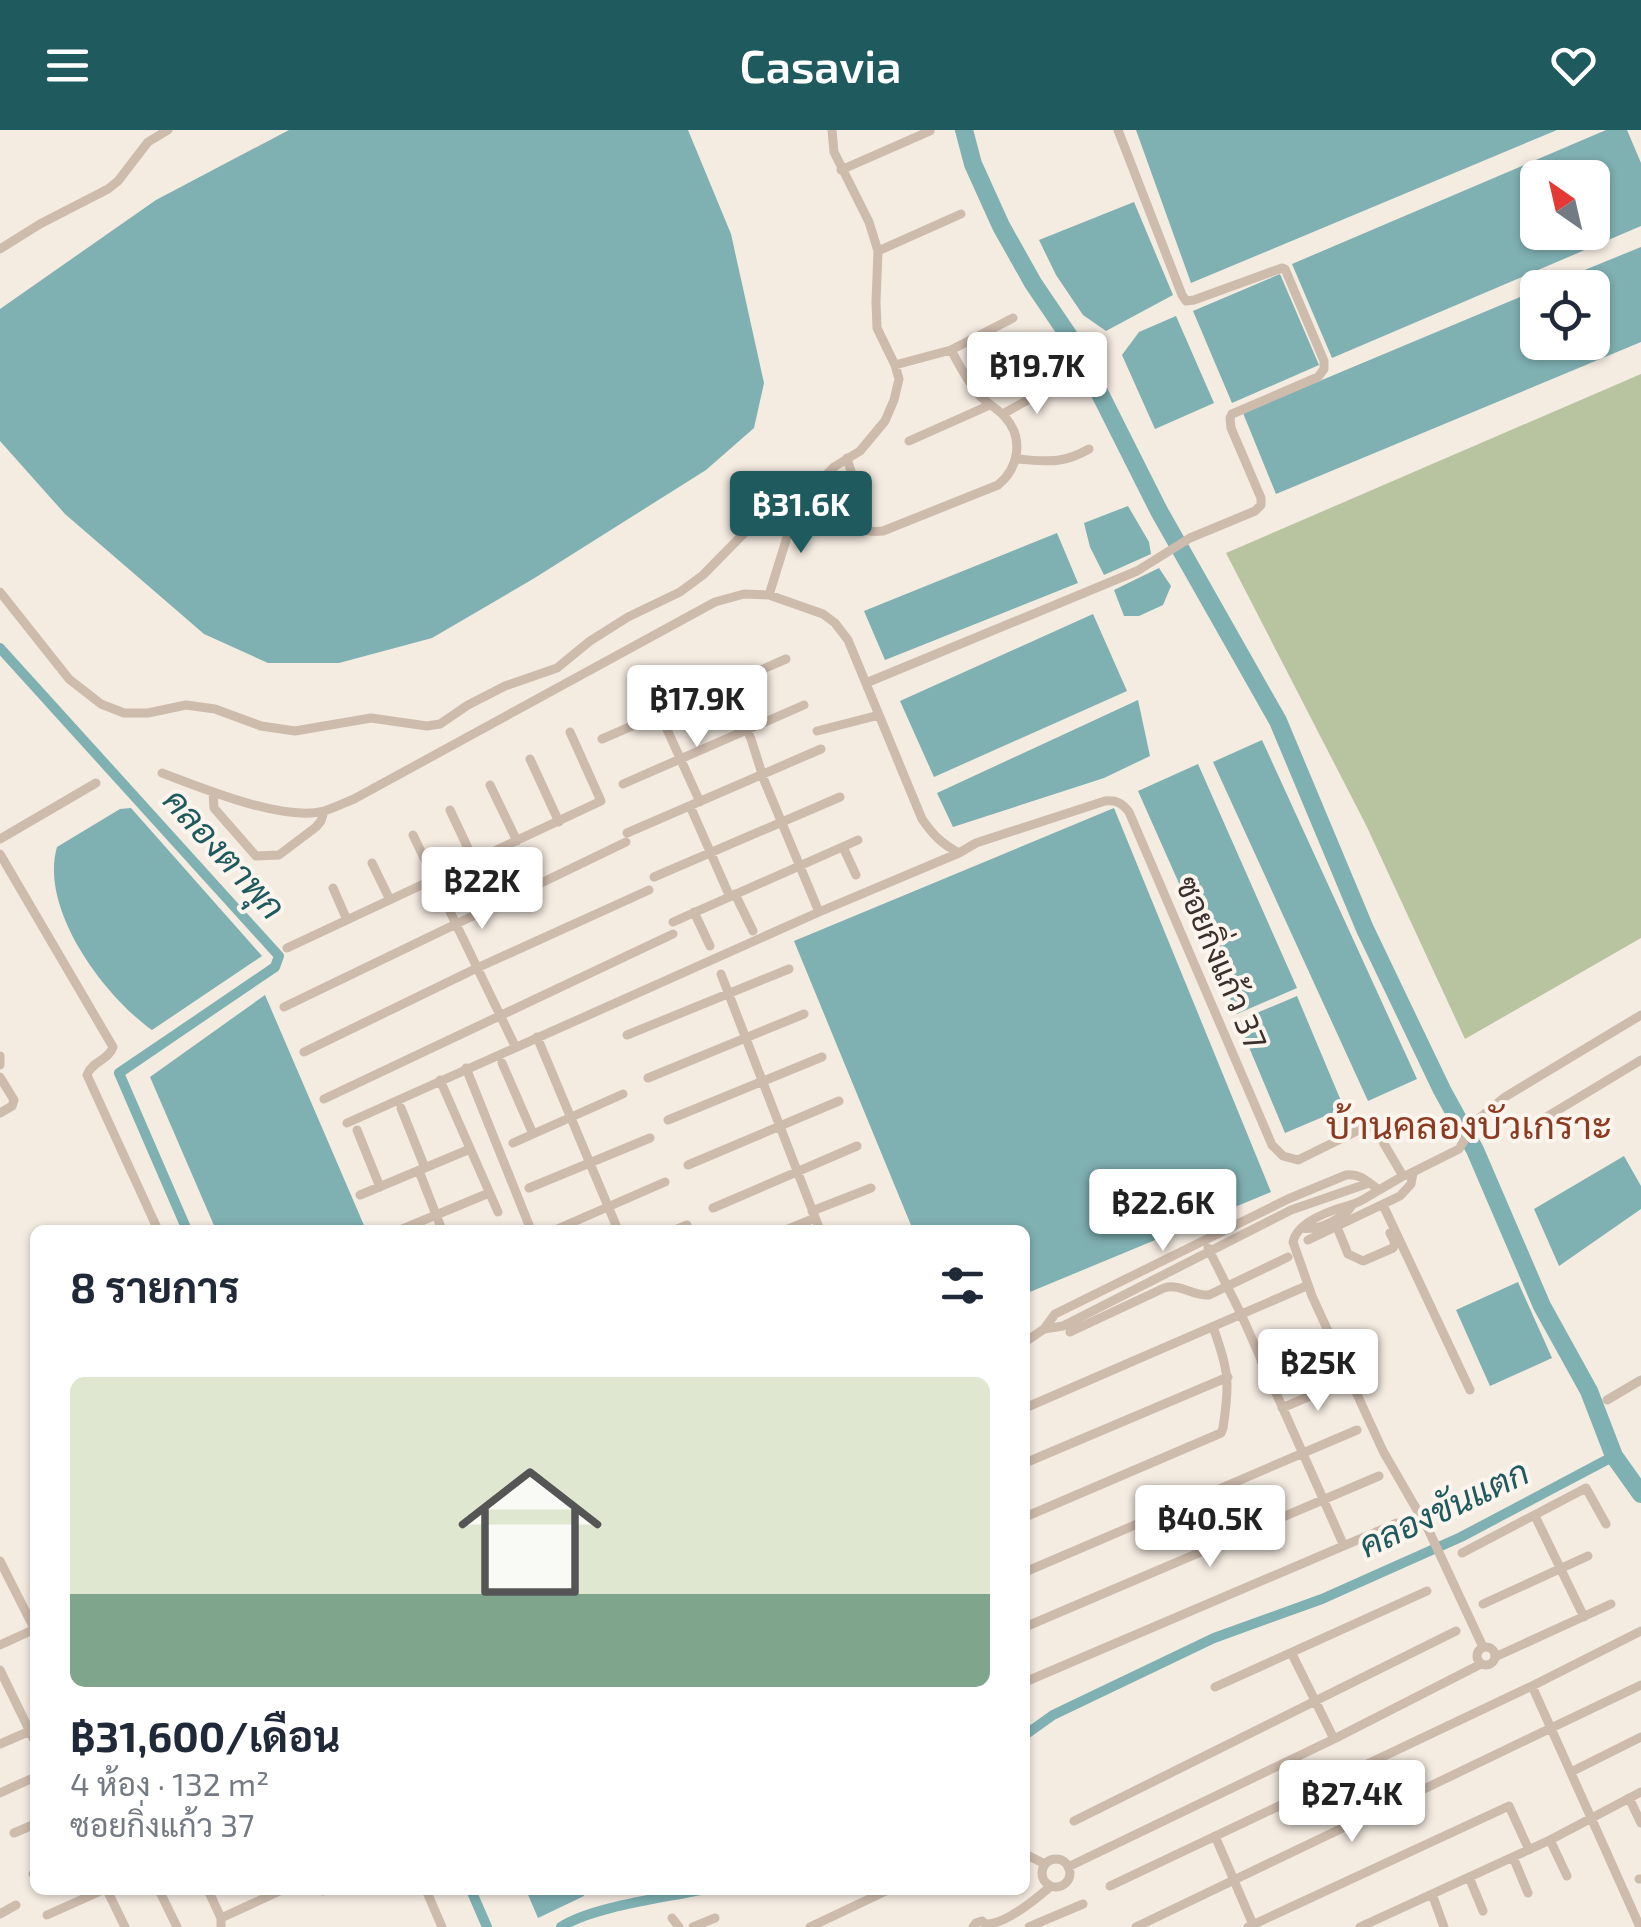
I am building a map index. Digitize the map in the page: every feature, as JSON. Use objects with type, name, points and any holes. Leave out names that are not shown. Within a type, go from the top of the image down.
[{"type":"street","points":[[0,249],[108,189],[148,142],[168,130]]},
{"type":"street","points":[[0,592],[69,679],[101,704],[124,713],[148,713],[186,705],[215,708],[261,726],[295,731],[371,718],[427,726],[440,724],[505,686],[558,668],[616,624],[680,592],[703,575],[760,518],[791,509],[834,467],[860,450],[885,421],[898,378],[896,365],[877,328],[878,251],[863,208],[834,152],[832,130]]},
{"type":"street","points":[[866,683],[1136,570],[1180,544],[1255,511],[1261,498],[1229,422],[1232,414],[1318,376],[1325,365],[1285,269],[1194,300],[1182,296],[1118,130]]},
{"type":"street","points":[[841,170],[930,131]]},
{"type":"street","points":[[878,251],[961,214]]},
{"type":"street","points":[[896,365],[951,350],[1013,318]]},
{"type":"street","points":[[847,458],[852,516],[864,530],[872,532],[998,486],[1011,472],[1016,459],[1016,434],[1003,414],[981,397],[951,350]]},
{"type":"street","points":[[1003,414],[1052,386]]},
{"type":"street","points":[[909,442],[990,405]]},
{"type":"street","points":[[1016,459],[1060,462],[1088,449]]},
{"type":"street","points":[[768,596],[788,534],[791,509]]},
{"type":"street","points":[[162,774],[284,812],[324,811],[715,602],[744,594],[768,596],[835,622],[848,640],[922,818],[938,841],[960,853]]},
{"type":"street","points":[[602,738],[786,659]]},
{"type":"street","points":[[727,684],[819,912]]},
{"type":"street","points":[[622,784],[804,705]]},
{"type":"street","points":[[660,714],[680,758],[711,852],[753,932]]},
{"type":"street","points":[[817,730],[879,715]]},
{"type":"street","points":[[287,948],[601,801],[570,732]]},
{"type":"street","points":[[284,1007],[695,804],[822,749]]},
{"type":"street","points":[[530,759],[559,822]]},
{"type":"street","points":[[0,839],[96,782]]},
{"type":"street","points":[[490,785],[517,841]]},
{"type":"street","points":[[213,792],[214,808],[256,856],[279,854],[316,828],[324,811]]},
{"type":"street","points":[[654,878],[840,797]]},
{"type":"street","name":"ซอยกิ่งแก้ว 37","points":[[960,853],[976,843],[1105,801],[1124,805],[1276,1152],[1298,1160],[1364,1128],[1373,1128],[1408,1174]]},
{"type":"street","points":[[450,810],[474,862]]},
{"type":"street","points":[[412,836],[515,1046]]},
{"type":"street","points":[[673,922],[858,840]]},
{"type":"street","points":[[843,847],[856,875]]},
{"type":"street","points":[[348,1123],[515,1046],[960,853]]},
{"type":"street","points":[[0,854],[113,1047],[86,1075],[156,1225]]},
{"type":"street","points":[[372,863],[390,900]]},
{"type":"street","points":[[334,888],[348,920]]},
{"type":"street","points":[[304,1052],[649,890]]},
{"type":"street","points":[[694,912],[710,946]]},
{"type":"street","points":[[324,1099],[673,934]]},
{"type":"street","points":[[627,1035],[789,969]]},
{"type":"street","points":[[722,974],[818,1225]]},
{"type":"street","points":[[648,1078],[804,1014]]},
{"type":"street","points":[[1483,1648],[1428,1530],[1382,1451],[1312,1296],[1293,1242],[1295,1233],[1459,1149],[1476,1121],[1505,1097],[1641,1015]]},
{"type":"street","points":[[536,1037],[616,1225]]},
{"type":"street","points":[[0,1056],[0,1065]]},
{"type":"street","points":[[668,1120],[822,1057]]},
{"type":"street","points":[[1515,1136],[1641,1060]]},
{"type":"street","points":[[502,1063],[533,1134]]},
{"type":"street","points":[[466,1068],[529,1225]]},
{"type":"street","points":[[0,1077],[14,1100],[12,1106],[0,1113]]},
{"type":"street","points":[[440,1080],[498,1212]]},
{"type":"street","points":[[513,1143],[623,1094]]},
{"type":"street","points":[[688,1165],[839,1102]]},
{"type":"street","points":[[400,1108],[440,1225]]},
{"type":"street","points":[[357,1130],[380,1187]]},
{"type":"street","points":[[529,1188],[650,1138]]},
{"type":"street","points":[[713,1208],[857,1146]]},
{"type":"street","points":[[360,1195],[470,1149]]},
{"type":"street","points":[[1303,1228],[1311,1230],[1382,1206],[1406,1190],[1408,1174]]},
{"type":"street","points":[[566,1225],[665,1182]]},
{"type":"street","points":[[1044,1329],[1062,1326],[1133,1291],[1207,1246],[1289,1205],[1369,1183],[1379,1190]]},
{"type":"street","points":[[795,1225],[871,1188]]},
{"type":"street","points":[[412,1225],[489,1193]]},
{"type":"street","points":[[1308,1240],[1343,1221],[1352,1205]]},
{"type":"street","points":[[1343,1221],[1345,1250],[1363,1261],[1393,1248],[1382,1206]]},
{"type":"street","points":[[1382,1206],[1470,1390]]},
{"type":"street","points":[[1030,1339],[1056,1314],[1127,1278],[1207,1246]]},
{"type":"street","points":[[1207,1246],[1344,1546]]},
{"type":"street","points":[[1070,1332],[1172,1285],[1208,1296],[1288,1257]]},
{"type":"street","points":[[1127,1278],[1133,1291]]},
{"type":"street","points":[[1030,1406],[1304,1287]]},
{"type":"street","points":[[1030,1516],[1221,1433],[1228,1377],[1213,1327]]},
{"type":"street","points":[[1261,1361],[1323,1335]]},
{"type":"street","points":[[1030,1460],[1228,1377]]},
{"type":"street","points":[[1607,1400],[1641,1380]]},
{"type":"street","points":[[1282,1408],[1338,1384]]},
{"type":"street","points":[[1030,1570],[1357,1430]]},
{"type":"street","points":[[1030,1626],[1378,1476]]},
{"type":"street","points":[[1462,1553],[1586,1488],[1606,1524]]},
{"type":"street","points":[[1535,1516],[1584,1617]]},
{"type":"street","points":[[1030,1680],[1396,1523]]},
{"type":"street","points":[[1482,1604],[1588,1556]]},
{"type":"street","points":[[0,1561],[30,1620]]},
{"type":"street","points":[[1215,1687],[1427,1591]]},
{"type":"street","points":[[1068,1867],[1481,1664],[1490,1664],[1496,1657],[1612,1604]]},
{"type":"street","points":[[1074,1821],[1456,1631]]},
{"type":"street","points":[[1110,1886],[1641,1631]]},
{"type":"street","points":[[0,1646],[30,1632]]},
{"type":"street","points":[[1483,1648],[1492,1649],[1496,1657]]},
{"type":"street","points":[[1481,1664],[1477,1654],[1483,1648]]},
{"type":"street","points":[[1292,1654],[1334,1739]]},
{"type":"street","points":[[0,1670],[30,1731],[0,1744]]},
{"type":"street","points":[[1136,1927],[1641,1685]]},
{"type":"street","points":[[1532,1686],[1640,1927]]},
{"type":"street","points":[[0,1697],[10,1692]]},
{"type":"street","points":[[1570,1772],[1641,1736]]},
{"type":"street","points":[[0,1793],[30,1779]]},
{"type":"street","points":[[1360,1927],[1550,1840],[1641,1792]]},
{"type":"street","points":[[1629,1798],[1641,1823]]},
{"type":"street","points":[[1215,1836],[1252,1926],[1510,1806],[1529,1850]]},
{"type":"street","points":[[14,1833],[30,1826]]},
{"type":"street","points":[[1550,1840],[1567,1876]]},
{"type":"street","points":[[973,1927],[979,1921],[988,1926],[996,1924],[1051,1886],[1067,1881],[1068,1867],[1057,1859],[1045,1864],[1030,1856]]},
{"type":"street","points":[[1513,1857],[1528,1893]]},
{"type":"street","points":[[1045,1864],[1042,1877],[1051,1886]]},
{"type":"street","points":[[1470,1877],[1483,1912]]},
{"type":"street","points":[[1432,1894],[1444,1927]]},
{"type":"street","points":[[47,1915],[93,1895]]},
{"type":"street","points":[[108,1895],[125,1927]]},
{"type":"street","points":[[162,1895],[177,1927]]},
{"type":"street","points":[[210,1895],[221,1922],[272,1895]]},
{"type":"street","points":[[428,1895],[442,1927]]},
{"type":"street","points":[[810,1927],[877,1895]]},
{"type":"street","points":[[1028,1927],[1083,1904]]},
{"type":"street","points":[[0,1914],[16,1906]]},
{"type":"street","points":[[1387,1915],[1391,1927]]},
{"type":"street","points":[[693,1927],[716,1918]]},
{"type":"green space","points":[[1641,374],[1641,938],[1465,1039],[1366,825],[1226,553]]},
{"type":"water","points":[[289,130],[688,130],[731,234],[764,383],[754,428],[706,470],[432,638],[339,663],[268,663],[204,634],[65,514],[0,441],[0,309],[156,200]]},
{"type":"water","points":[[1136,130],[1557,130],[1191,283]]},
{"type":"water","points":[[1606,130],[1627,130],[1641,163],[1641,226],[1610,239],[1610,160],[1536,160]]},
{"type":"water","points":[[1520,167],[1520,250],[1585,250],[1538,270],[1520,270],[1520,278],[1332,358],[1292,264]]},
{"type":"water","points":[[1134,202],[1173,295],[1106,331],[1083,315],[1056,275],[1039,240]]},
{"type":"water","points":[[1641,247],[1641,342],[1610,355],[1610,270],[1585,270]]},
{"type":"water","points":[[1280,274],[1319,365],[1232,403],[1193,311]]},
{"type":"water","points":[[1520,297],[1520,360],[1598,360],[1276,494],[1243,413]]},
{"type":"water","points":[[1176,316],[1214,403],[1155,429],[1122,355],[1139,332]]},
{"type":"water","points":[[1128,506],[1149,542],[1151,554],[1104,575],[1090,547],[1084,523]]},
{"type":"water","points":[[1057,533],[1078,583],[885,660],[864,611]]},
{"type":"water","points":[[1159,568],[1171,586],[1163,605],[1139,616],[1124,616],[1114,590]]},
{"type":"water","points":[[1093,614],[1127,691],[934,777],[900,701]]},
{"type":"water","points":[[1138,700],[1150,756],[1104,778],[953,827],[937,793]]},
{"type":"water","points":[[1262,740],[1417,1079],[1368,1101],[1213,762]]},
{"type":"water","points":[[1198,764],[1297,988],[1237,1014],[1138,791]]},
{"type":"water","points":[[131,808],[262,956],[152,1030],[114,996],[80,949],[66,923],[54,871],[57,847],[120,809]]},
{"type":"water","points":[[1114,808],[1271,1192],[1030,1292],[1030,1225],[911,1225],[794,941]]},
{"type":"water","points":[[265,995],[364,1225],[214,1225],[150,1077]]},
{"type":"water","points":[[1297,996],[1344,1108],[1285,1133],[1238,1021]]},
{"type":"water","points":[[1624,1156],[1641,1186],[1641,1209],[1559,1266],[1534,1209]]},
{"type":"water","points":[[1518,1282],[1552,1358],[1490,1386],[1456,1310]]},
{"type":"water","points":[[528,1895],[584,1895],[584,1896],[538,1918]]},
{"type":"waterway","points":[[964,130],[973,164],[1001,226],[1077,348],[1159,511],[1278,721],[1365,929],[1475,1150],[1542,1306],[1589,1391],[1614,1456],[1641,1494]]},
{"type":"waterway","name":"คลองตาพุก","points":[[0,648],[279,956],[275,967],[119,1073],[185,1225]]},
{"type":"waterway","name":"คลองขันแตก","points":[[1030,1731],[1053,1715],[1214,1638],[1322,1599],[1461,1537],[1614,1456]]},
{"type":"waterway","name":"คลองตาพุก","points":[[473,1895],[487,1927]]},
{"type":"waterway","name":"คลองขันแตก","points":[[561,1927],[608,1909],[676,1895]]},
{"type":"district","name":"บ้านคลองบัวเกราะ","points":[[1469,1126]]}]
